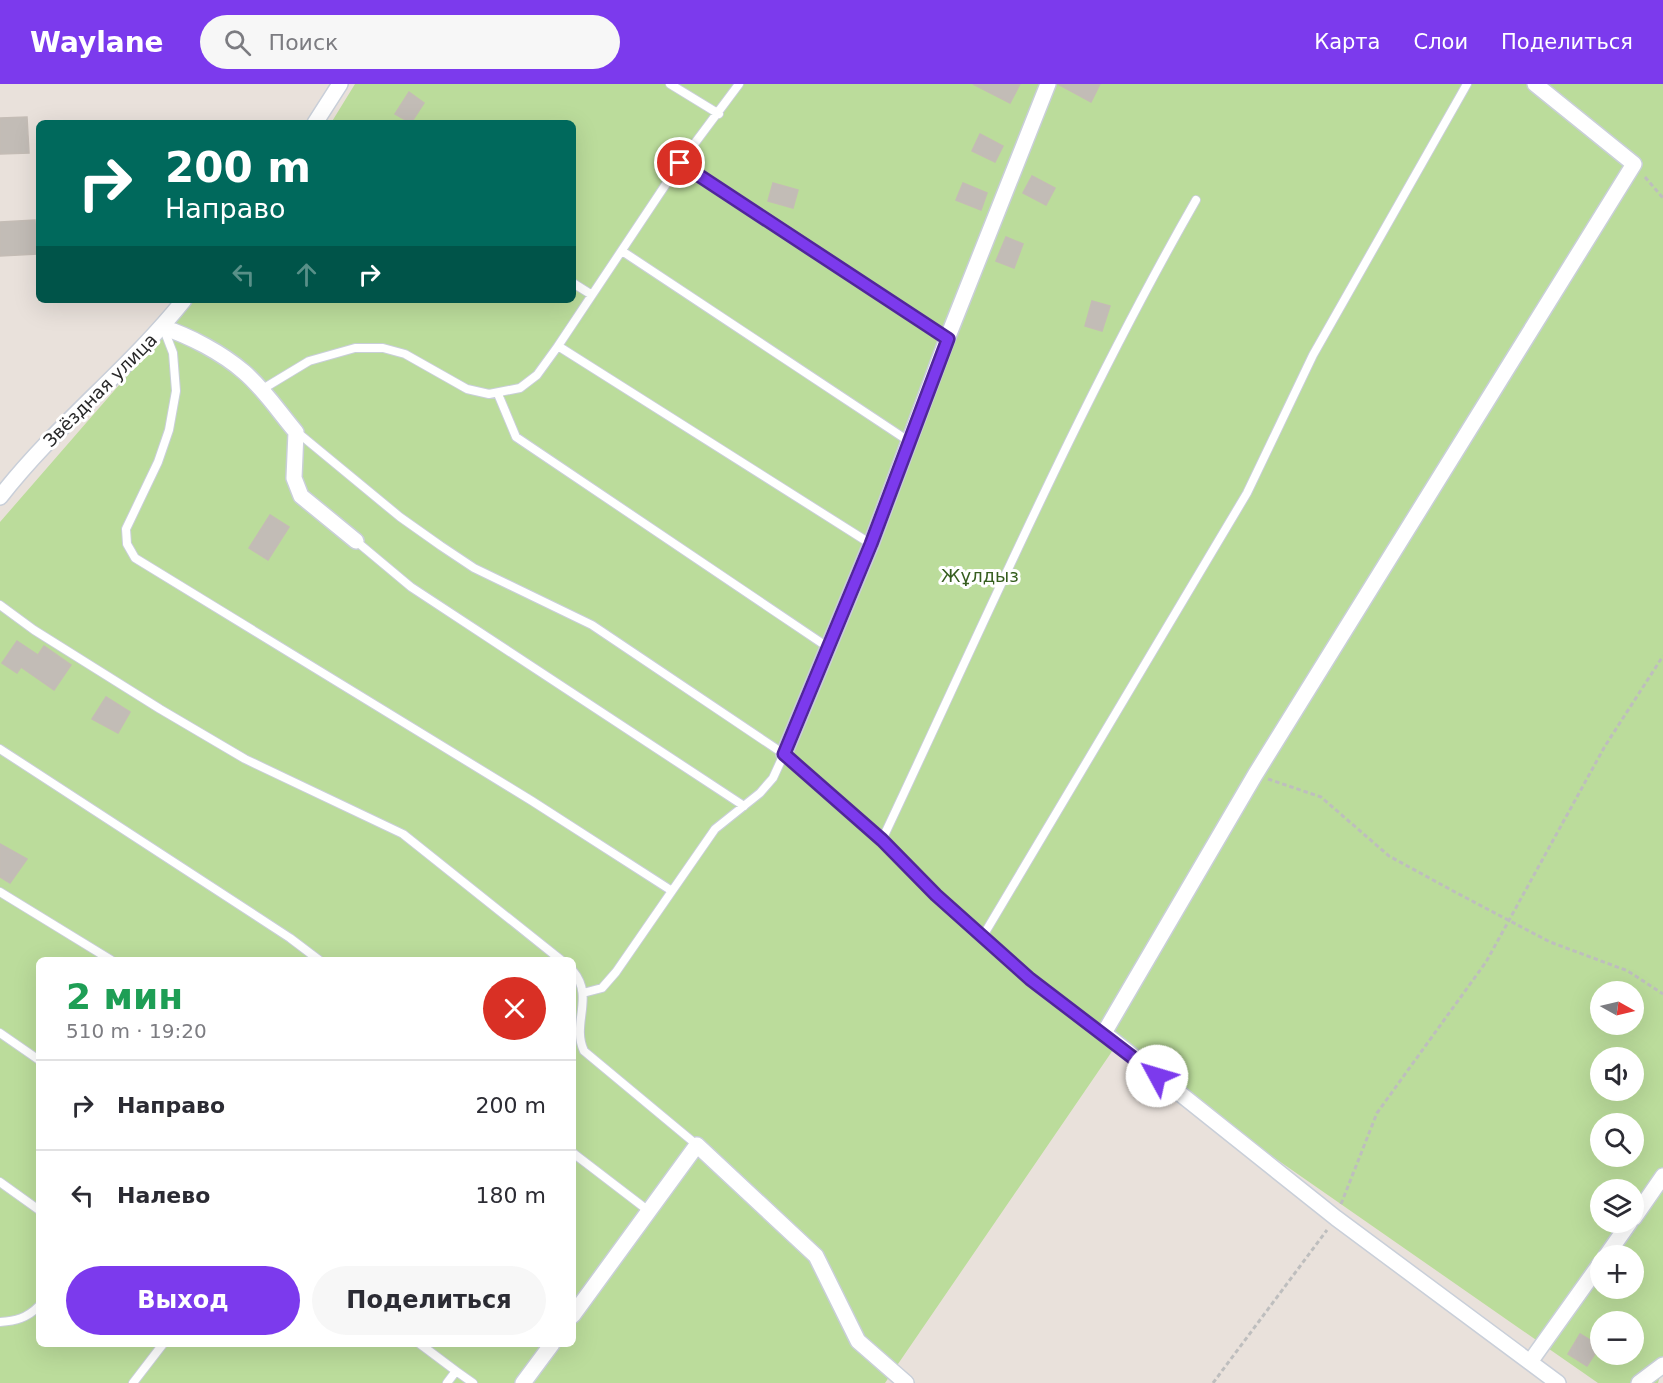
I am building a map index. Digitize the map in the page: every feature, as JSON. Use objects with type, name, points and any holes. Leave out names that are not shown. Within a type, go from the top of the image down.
[{"type":"street","points":[[317,120],[340,84]]},
{"type":"street","points":[[784,754],[871,544],[1048,84]]},
{"type":"street","points":[[1535,84],[1634,164],[1255,775],[1104,1033],[1336,1218],[1558,1383]]},
{"type":"street","points":[[162,327],[182,303]]},
{"type":"street","name":"Звёздная улица","points":[[0,497],[76,410],[162,327],[190,338],[243,371],[296,432]]},
{"type":"street","points":[[296,432],[294,478],[301,496],[356,541]]},
{"type":"street","points":[[576,1308],[650,1212],[697,1145],[816,1256],[858,1341],[906,1383]]},
{"type":"street","points":[[1644,1204],[1663,1176]]},
{"type":"street","points":[[1530,1362],[1590,1278]]},
{"type":"street","points":[[523,1383],[550,1347]]},
{"type":"street","points":[[1640,1383],[1663,1365]]},
{"type":"lane","points":[[670,84],[719,114]]},
{"type":"lane","points":[[261,390],[317,359],[355,348],[383,348],[405,354],[467,389],[498,394],[520,388],[537,375],[558,346],[680,163],[719,114],[739,84]]},
{"type":"lane","points":[[983,936],[1247,493],[1313,355],[1467,84]]},
{"type":"lane","points":[[680,163],[948,339]]},
{"type":"lane","points":[[882,840],[1085,410],[1157,268],[1197,200]]},
{"type":"lane","points":[[622,250],[910,442]]},
{"type":"lane","points":[[576,285],[592,295]]},
{"type":"lane","points":[[162,327],[173,353],[176,391],[169,430],[158,462],[126,529],[127,544],[135,558],[532,801],[672,891]]},
{"type":"lane","points":[[558,346],[871,544]]},
{"type":"lane","points":[[498,394],[516,437],[829,648]]},
{"type":"lane","points":[[296,432],[308,444],[441,546],[474,568],[564,609],[592,625],[784,754],[882,840],[936,895],[1030,979],[1104,1033]]},
{"type":"lane","points":[[356,541],[411,587],[744,806]]},
{"type":"lane","points":[[0,605],[150,703],[245,759],[403,834],[557,957]]},
{"type":"lane","points":[[0,749],[281,931],[315,957]]},
{"type":"lane","points":[[584,993],[602,988],[616,972],[715,829],[744,806],[773,778],[784,754]]},
{"type":"lane","points":[[0,892],[106,957]]},
{"type":"lane","points":[[576,974],[580,979],[584,993],[584,1011],[578,1026],[578,1039],[584,1051],[697,1145]]},
{"type":"lane","points":[[0,1033],[36,1058]]},
{"type":"lane","points":[[576,1155],[650,1212]]},
{"type":"lane","points":[[0,1182],[36,1208]]},
{"type":"lane","points":[[0,1322],[16,1321],[32,1314],[36,1309]]},
{"type":"lane","points":[[133,1383],[161,1347]]},
{"type":"lane","points":[[424,1347],[473,1383]]},
{"type":"lane","points":[[447,1383],[456,1371]]},
{"type":"path","points":[[1634,164],[1663,198]]},
{"type":"path","points":[[1214,1383],[1336,1218],[1377,1113],[1486,962],[1605,746],[1663,656]]},
{"type":"path","points":[[1255,775],[1321,797],[1389,856],[1550,942],[1628,971],[1663,994]]},
{"type":"green space","name":"Жұлдыз","points":[[355,84],[1663,84],[1663,1366],[1658,1383],[1598,1383],[1115,1047],[885,1383],[0,1383],[0,522],[190,303],[576,303],[576,120],[333,120]]},
{"type":"building","points":[[973,84],[1020,84],[1010,103]]},
{"type":"building","points":[[1058,84],[1100,84],[1091,102]]},
{"type":"building","points":[[409,92],[424,103],[413,120],[406,120],[395,114]]},
{"type":"building","points":[[27,117],[29,153],[0,154],[0,118]]},
{"type":"building","points":[[980,134],[1003,146],[995,162],[972,151]]},
{"type":"building","points":[[1032,176],[1055,188],[1046,205],[1023,193]]},
{"type":"building","points":[[773,183],[798,190],[793,208],[768,201]]},
{"type":"building","points":[[963,183],[987,193],[981,210],[956,200]]},
{"type":"building","points":[[35,220],[36,254],[0,256],[0,222]]},
{"type":"building","points":[[1006,237],[1023,244],[1014,268],[996,261]]},
{"type":"building","points":[[1092,301],[1110,306],[1102,331],[1085,326]]},
{"type":"building","points":[[270,515],[289,527],[268,560],[249,548]]},
{"type":"building","points":[[17,641],[38,655],[44,646],[71,665],[54,690],[21,667],[17,673],[2,663]]},
{"type":"building","points":[[106,697],[130,712],[118,733],[92,719]]},
{"type":"building","points":[[0,844],[27,859],[10,883],[0,877]]},
{"type":"building","points":[[1580,1334],[1590,1340],[1590,1361],[1587,1366],[1568,1354]]},
{"type":"route","points":[[680,163],[948,339],[871,544],[784,754],[882,840],[936,895],[1030,979],[1104,1033],[1157,1076]]}]
